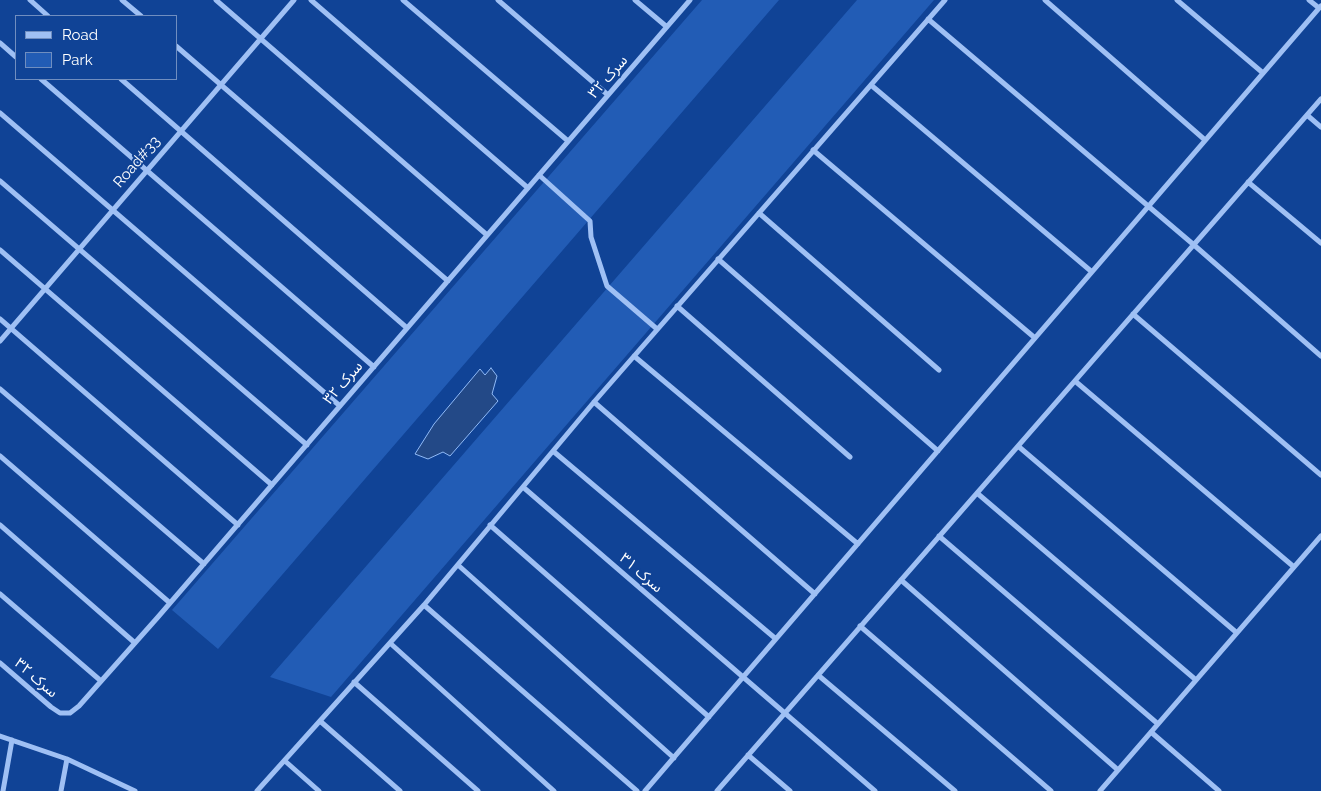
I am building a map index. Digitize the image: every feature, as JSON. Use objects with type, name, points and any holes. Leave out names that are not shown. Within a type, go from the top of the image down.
[{"type":"street","points":[[30,0],[47,15]]},
{"type":"street","points":[[122,0],[140,15]]},
{"type":"street","points":[[216,0],[487,236]]},
{"type":"street","name":"Road#33","points":[[0,341],[294,0]]},
{"type":"street","points":[[311,0],[528,188]]},
{"type":"street","points":[[403,0],[568,141]]},
{"type":"street","points":[[498,0],[608,96]]},
{"type":"street","points":[[635,0],[667,27]]},
{"type":"street","name":"سرک ۳۲","points":[[0,663],[60,713],[70,713],[79,706],[170,604],[690,0]]},
{"type":"street","points":[[258,791],[424,605],[594,402],[944,0]]},
{"type":"street","points":[[1045,0],[1205,140]]},
{"type":"street","points":[[1177,0],[1263,73]]},
{"type":"street","points":[[645,791],[1320,7],[1310,0]]},
{"type":"street","points":[[928,19],[1194,244],[1321,356]]},
{"type":"street","points":[[0,43],[15,56]]},
{"type":"street","points":[[178,48],[448,281]]},
{"type":"street","points":[[42,80],[374,367]]},
{"type":"street","points":[[122,80],[407,328]]},
{"type":"street","points":[[871,85],[1092,272]]},
{"type":"street","points":[[717,791],[1321,99]]},
{"type":"street","points":[[0,113],[340,406]]},
{"type":"street","points":[[1307,115],[1321,127]]},
{"type":"street","points":[[813,150],[1035,338]]},
{"type":"street","points":[[539,175],[590,221],[592,238],[607,286],[657,329]]},
{"type":"street","points":[[0,181],[307,445]]},
{"type":"street","points":[[1248,182],[1321,244]]},
{"type":"street","points":[[759,213],[939,370]]},
{"type":"street","points":[[0,250],[272,485]]},
{"type":"street","points":[[718,259],[938,452]]},
{"type":"street","points":[[677,306],[850,457]]},
{"type":"street","points":[[1133,314],[1321,475]]},
{"type":"street","points":[[0,319],[238,525]]},
{"type":"street","points":[[634,356],[858,544]]},
{"type":"street","points":[[1074,381],[1294,567]]},
{"type":"street","points":[[0,389],[204,564]]},
{"type":"street","points":[[594,402],[815,594]]},
{"type":"street","points":[[1018,446],[1237,633]]},
{"type":"street","points":[[553,451],[776,639]]},
{"type":"street","points":[[0,456],[170,604]]},
{"type":"street","name":"سرک ۳۱","points":[[523,488],[875,791]]},
{"type":"street","points":[[977,493],[1196,680]]},
{"type":"street","points":[[0,525],[135,643]]},
{"type":"street","points":[[490,525],[709,717]]},
{"type":"street","points":[[939,536],[1158,724]]},
{"type":"street","points":[[1100,791],[1321,536]]},
{"type":"street","points":[[458,565],[674,758]]},
{"type":"street","points":[[901,580],[1118,770]]},
{"type":"street","points":[[0,594],[101,681]]},
{"type":"street","points":[[424,605],[637,791]]},
{"type":"street","points":[[860,626],[1051,791]]},
{"type":"street","points":[[390,643],[554,791]]},
{"type":"street","points":[[818,675],[956,791]]},
{"type":"street","points":[[354,682],[478,791]]},
{"type":"street","points":[[320,721],[400,791]]},
{"type":"street","points":[[1151,732],[1219,791]]},
{"type":"street","points":[[0,736],[67,760],[135,791]]},
{"type":"street","points":[[3,791],[12,740]]},
{"type":"street","points":[[748,755],[790,791]]},
{"type":"street","points":[[61,791],[67,760]]},
{"type":"street","points":[[284,761],[319,791]]},
{"type":"green space","points":[[702,0],[779,0],[218,649],[172,610]]},
{"type":"green space","points":[[857,0],[934,0],[331,697],[270,677]]},
{"type":"shaded area","points":[[491,368],[497,376],[492,394],[498,401],[450,456],[443,452],[428,459],[415,454],[434,424],[480,369],[485,375]]}]
